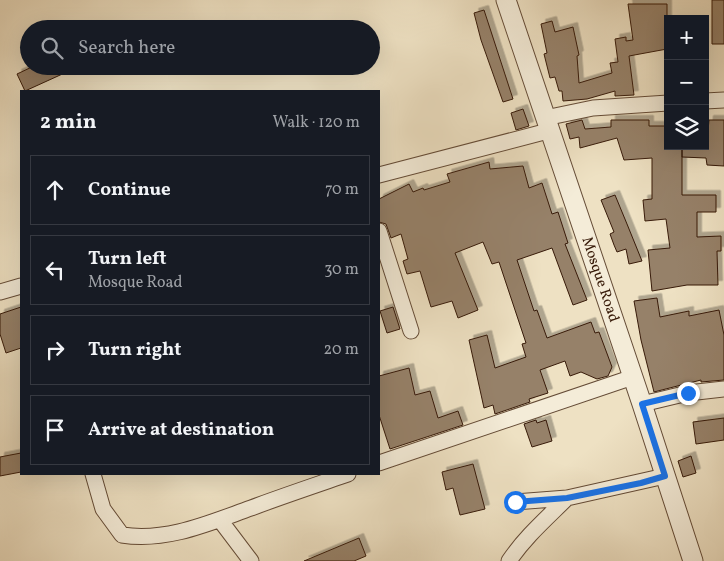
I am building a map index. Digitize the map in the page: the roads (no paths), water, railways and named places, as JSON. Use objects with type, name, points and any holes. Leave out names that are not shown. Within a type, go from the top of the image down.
[{"type":"street","name":"Mosque Road","points":[[509,0],[546,125],[633,377],[693,561]]},
{"type":"street","points":[[709,100],[724,100]]},
{"type":"street","points":[[380,175],[546,125],[594,108],[664,103]]},
{"type":"street","points":[[380,234],[411,331]]},
{"type":"street","points":[[0,292],[20,286]]},
{"type":"street","points":[[380,463],[633,377]]},
{"type":"street","points":[[642,404],[673,396],[724,389]]},
{"type":"street","points":[[93,475],[103,509],[122,535],[135,537],[169,535],[220,520],[345,475]]},
{"type":"street","points":[[515,502],[567,498],[641,483],[665,476]]},
{"type":"street","points":[[509,561],[535,530],[567,498]]},
{"type":"street","points":[[220,520],[252,561]]}]
